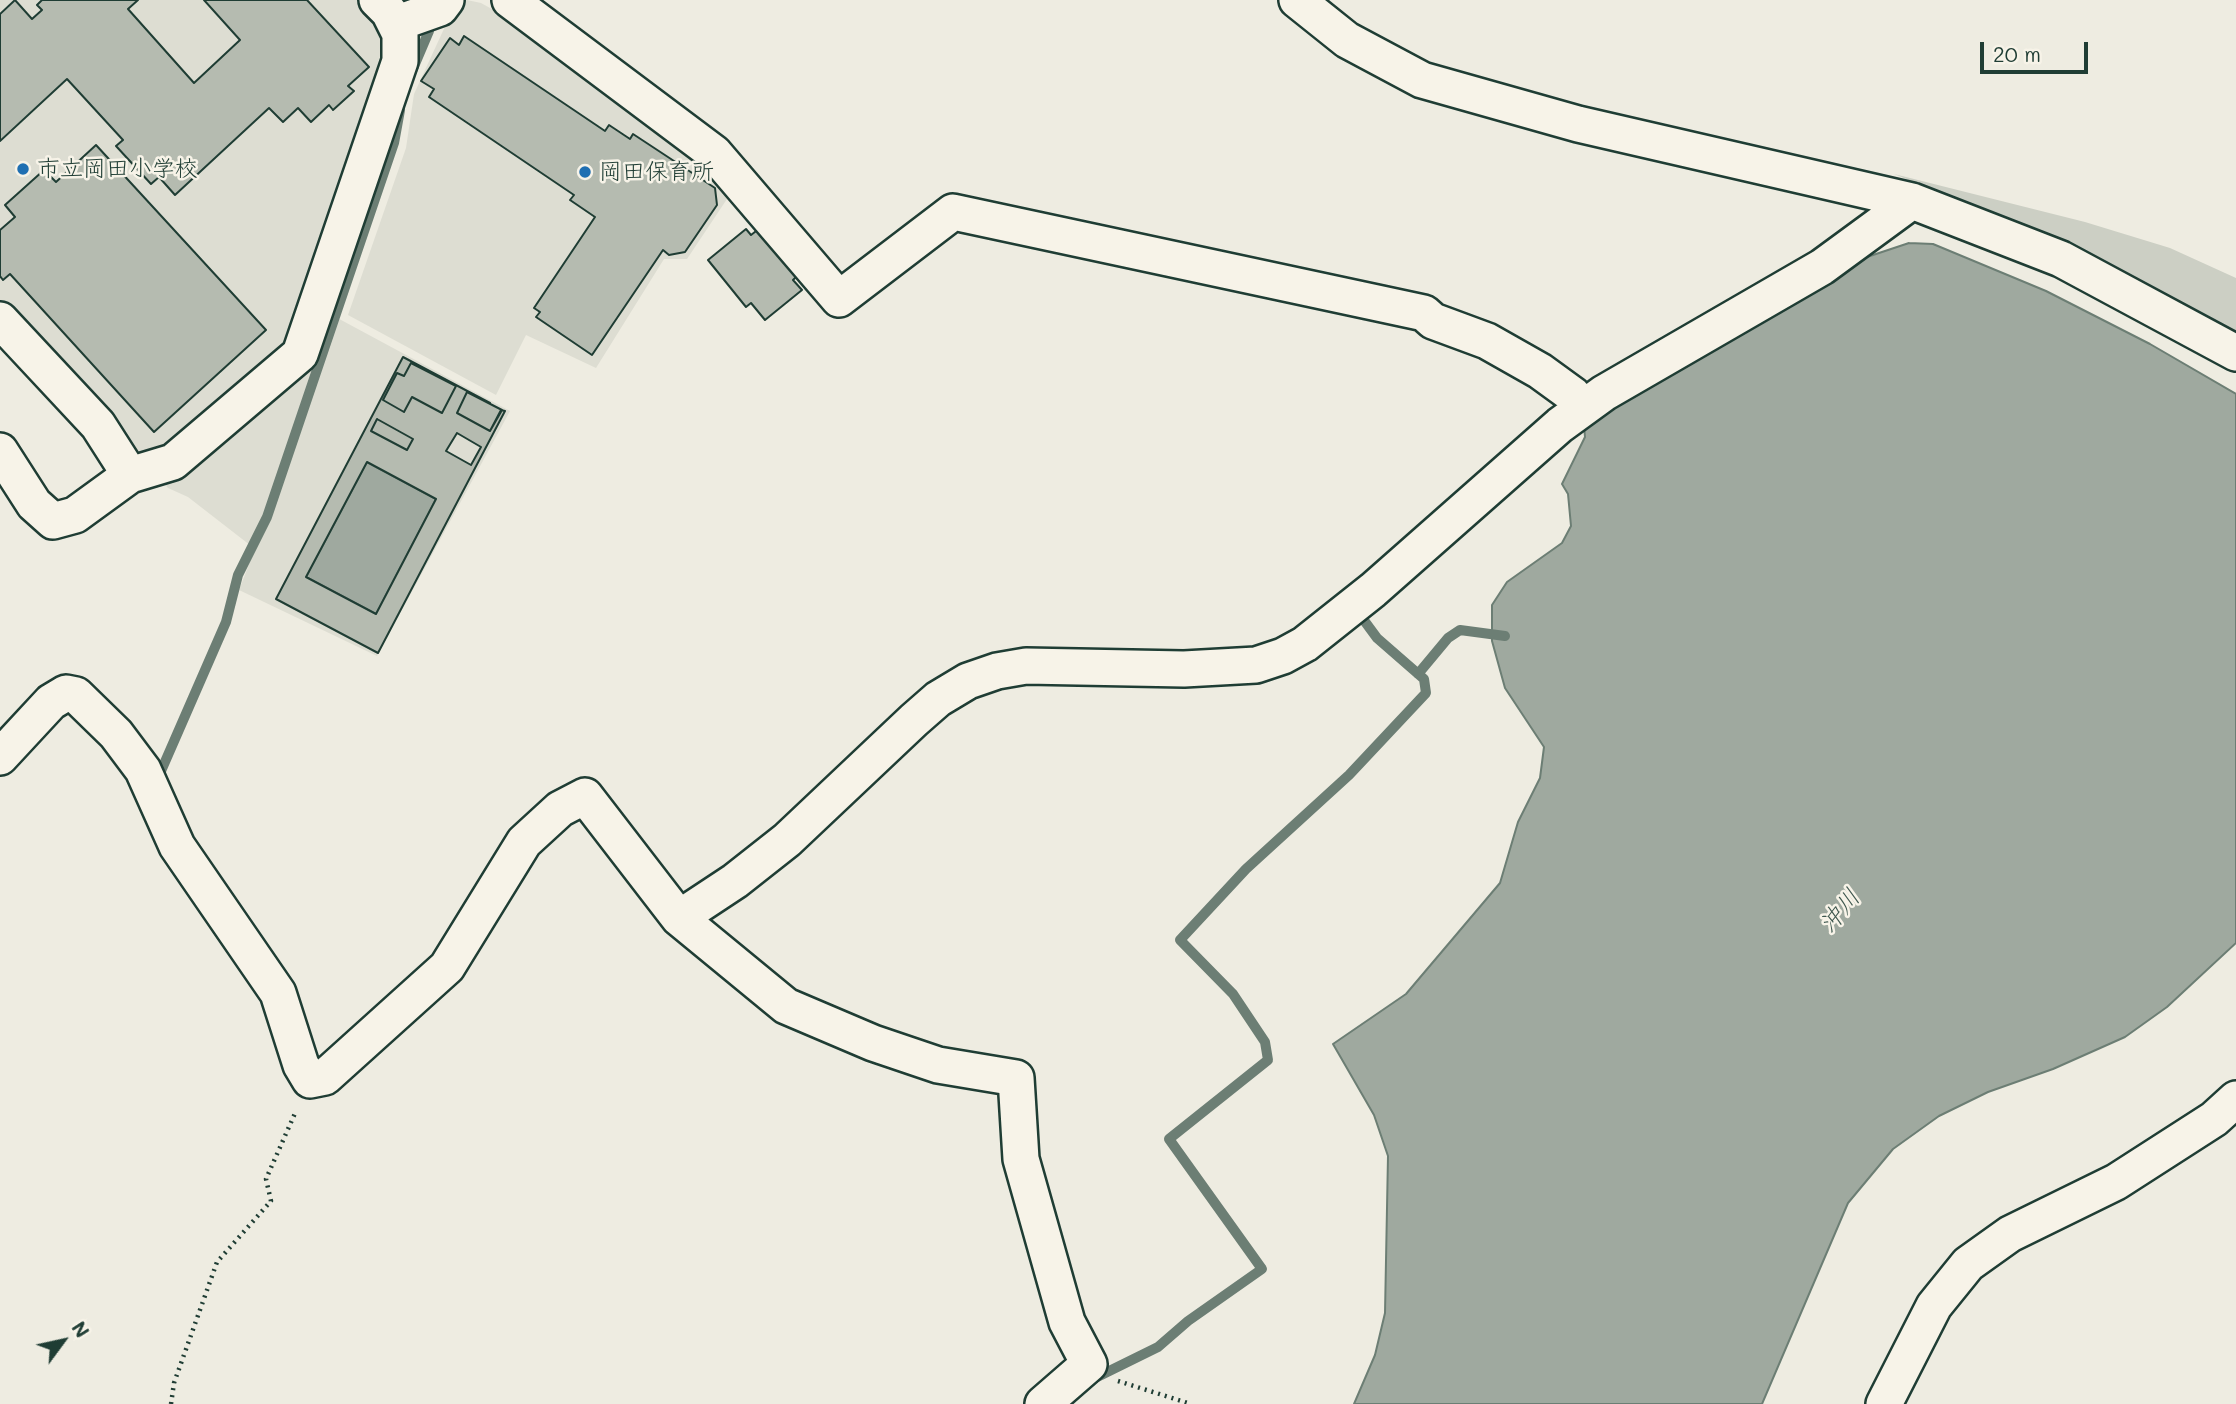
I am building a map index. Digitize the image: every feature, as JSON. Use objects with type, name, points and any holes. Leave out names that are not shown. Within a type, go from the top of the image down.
[{"type":"street","points":[[0,451],[34,505],[53,521],[75,515],[130,475],[173,462],[300,354],[400,61],[400,34],[386,12],[440,8],[446,0]]},
{"type":"street","points":[[510,0],[714,153],[839,299],[953,212],[1424,313],[1433,321],[1487,341],[1530,365],[1573,395],[1584,407]]},
{"type":"street","points":[[1297,0],[1347,40],[1422,80],[1578,124],[1912,201],[2061,259],[2236,353]]},
{"type":"street","points":[[679,918],[735,881],[787,840],[914,720],[939,699],[968,681],[997,671],[1027,666],[1184,669],[1256,664],[1283,656],[1305,644],[1373,590],[1560,425],[1584,407],[1822,267],[1912,201]]},
{"type":"street","points":[[0,320],[98,425],[130,475]]},
{"type":"street","points":[[0,757],[51,702],[66,693],[76,695],[116,734],[143,770],[177,846],[278,993],[301,1065],[310,1080],[325,1077],[447,967],[524,842],[560,809],[585,796],[679,918],[786,1006],[873,1043],[938,1065],[1016,1078],[1021,1159],[1067,1322],[1089,1364],[1044,1404]]},
{"type":"street","points":[[1884,1404],[1934,1306],[1968,1264],[2010,1234],[2116,1182],[2214,1119],[2236,1099]]},
{"type":"path","points":[[171,1404],[174,1383],[217,1262],[271,1202],[266,1179],[310,1080]]},
{"type":"path","points":[[1108,1375],[1124,1384],[1191,1404]]},
{"type":"shaded area","points":[[0,0],[421,0],[423,33],[395,102],[330,314],[510,411],[377,656],[239,590],[255,549],[188,497],[168,488],[0,304]]},
{"type":"shaded area","points":[[467,0],[481,3],[510,19],[657,128],[731,193],[687,259],[664,259],[596,368],[526,335],[496,395],[348,315],[406,148],[414,94],[454,7]]},
{"type":"shaded area","points":[[1894,174],[2085,222],[2170,248],[2236,278],[2236,335],[2137,278],[2055,239]]},
{"type":"water","name":"沖川","points":[[1909,243],[1933,244],[2046,291],[2150,344],[2236,394],[2236,943],[2167,1007],[2125,1037],[2053,1069],[1988,1092],[1939,1116],[1893,1149],[1848,1203],[1762,1404],[1354,1404],[1375,1355],[1385,1313],[1388,1156],[1374,1115],[1333,1044],[1406,994],[1500,883],[1518,822],[1540,778],[1544,747],[1505,688],[1492,641],[1492,605],[1507,582],[1562,543],[1571,526],[1568,494],[1562,484],[1585,437],[1584,426],[1605,407],[1861,259]]},
{"type":"water","points":[[367,462],[436,499],[376,614],[306,577]]},
{"type":"building","points":[[15,0],[32,19],[42,10],[37,5],[42,0],[138,0],[128,9],[194,83],[240,40],[204,0],[307,0],[369,67],[348,86],[354,91],[333,110],[329,105],[311,122],[298,108],[283,122],[269,108],[175,195],[159,177],[151,184],[116,146],[123,140],[67,79],[0,141],[0,14]]},
{"type":"building","points":[[464,36],[605,131],[609,125],[630,139],[633,134],[715,188],[717,205],[685,252],[669,255],[663,250],[592,355],[536,317],[540,312],[534,308],[595,217],[570,200],[574,195],[429,97],[434,89],[421,81],[450,38],[459,45]]},
{"type":"building","points":[[96,145],[266,330],[154,432],[10,274],[3,280],[0,276],[0,230],[15,217],[5,205],[44,170],[56,182]]},
{"type":"building","points":[[760,228],[798,275],[793,280],[802,290],[765,320],[751,303],[746,307],[708,260],[746,229],[751,235]]},
{"type":"building","points":[[403,357],[490,403],[467,392],[457,413],[490,431],[501,410],[505,411],[378,653],[276,599]],"holes":[[[411,363],[456,386],[442,413],[412,397],[404,412],[383,400],[397,373],[404,376]],[[377,419],[413,439],[407,450],[371,431]],[[457,433],[481,447],[471,465],[446,451]],[[367,462],[436,499],[376,614],[306,577]]]},
{"type":"building","points":[[411,363],[456,386],[442,413],[412,397],[404,412],[383,400],[397,373],[404,376]]},
{"type":"building","points":[[467,392],[502,410],[490,431],[457,413]]},
{"type":"building","points":[[377,419],[413,439],[407,450],[371,431]]},
{"type":"waterway","points":[[412,71],[429,31]]},
{"type":"waterway","points":[[161,771],[226,622],[238,575],[267,517],[394,143],[400,110]]},
{"type":"waterway","points":[[1091,1380],[1158,1347],[1188,1321],[1262,1269],[1169,1139],[1268,1060],[1265,1042],[1233,994],[1180,940],[1246,869],[1349,775],[1426,693],[1424,679],[1377,638],[1363,619]]},
{"type":"waterway","points":[[1418,674],[1448,638],[1460,630],[1505,636]]},
{"type":"place","name":"市立岡田小学校","points":[[23,169]]},
{"type":"place","name":"岡田保育所","points":[[585,172]]}]
